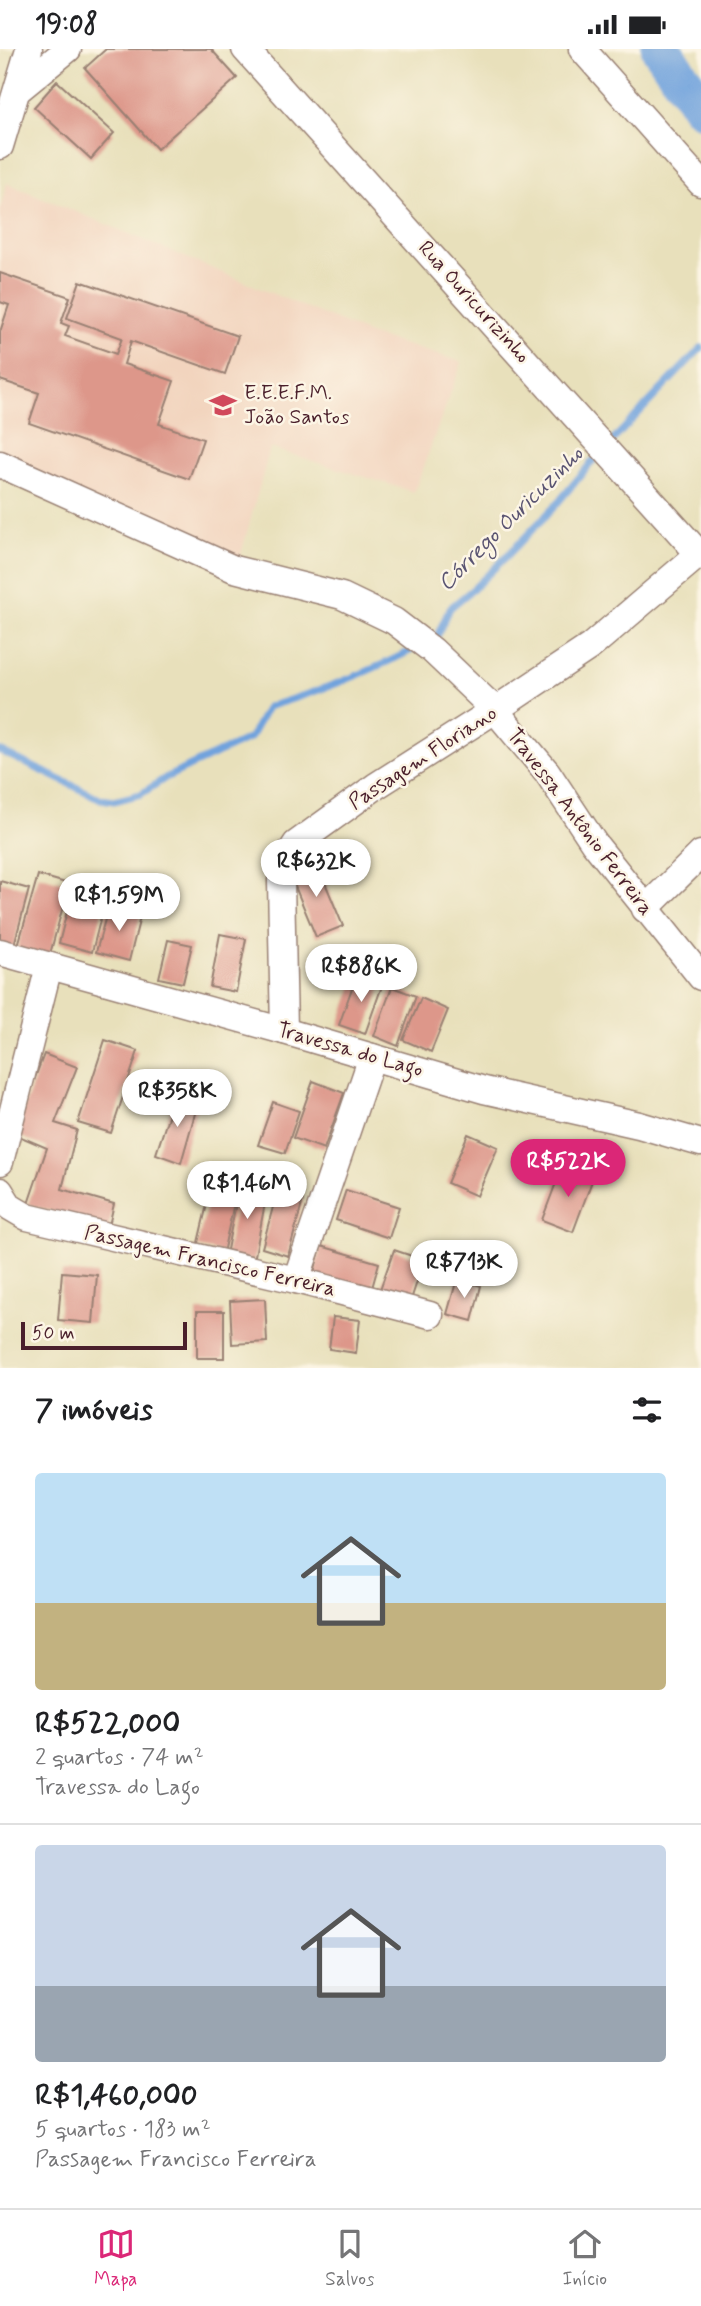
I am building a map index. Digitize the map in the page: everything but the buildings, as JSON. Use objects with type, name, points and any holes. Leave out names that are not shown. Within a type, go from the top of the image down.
[{"type":"street","points":[[0,146],[29,49]]},
{"type":"street","points":[[18,90],[68,49]]},
{"type":"street","name":"Rua Ouricurizinho","points":[[245,49],[700,555]]},
{"type":"street","points":[[582,49],[701,183]]},
{"type":"street","name":"Travessa Antônio Ferreira","points":[[0,464],[234,569],[342,596],[394,621],[432,650],[495,710],[547,772],[594,843],[701,977]]},
{"type":"street","name":"Passagem Floriano","points":[[284,1031],[281,881],[287,858],[296,844],[376,786],[591,646],[700,555]]},
{"type":"street","points":[[645,909],[701,855]]},
{"type":"street","name":"Travessa do Lago","points":[[0,952],[484,1090],[639,1125],[701,1143]]},
{"type":"street","points":[[0,1162],[49,966]]},
{"type":"street","points":[[296,1280],[372,1057]]},
{"type":"street","name":"Passagem Francisco Ferreira","points":[[0,1192],[10,1207],[27,1217],[296,1280],[430,1315]]},
{"type":"shaded area","name":"E.E.E.F.M. João Santos","points":[[7,183],[372,335],[462,362],[414,492],[270,448],[237,569],[0,463],[0,209]]},
{"type":"waterway","points":[[661,49],[701,107]]},
{"type":"waterway","name":"Córrego Ouricuzinho","points":[[430,641],[436,638],[450,608],[505,558],[701,348]]},
{"type":"waterway","name":"Córrego Ouricuzinho","points":[[0,751],[101,799],[114,801],[141,794],[167,777],[250,738],[267,707],[345,680],[420,646]]},
{"type":"place","name":"E.E.E.F.M. João Santos","points":[[223,405]]}]
